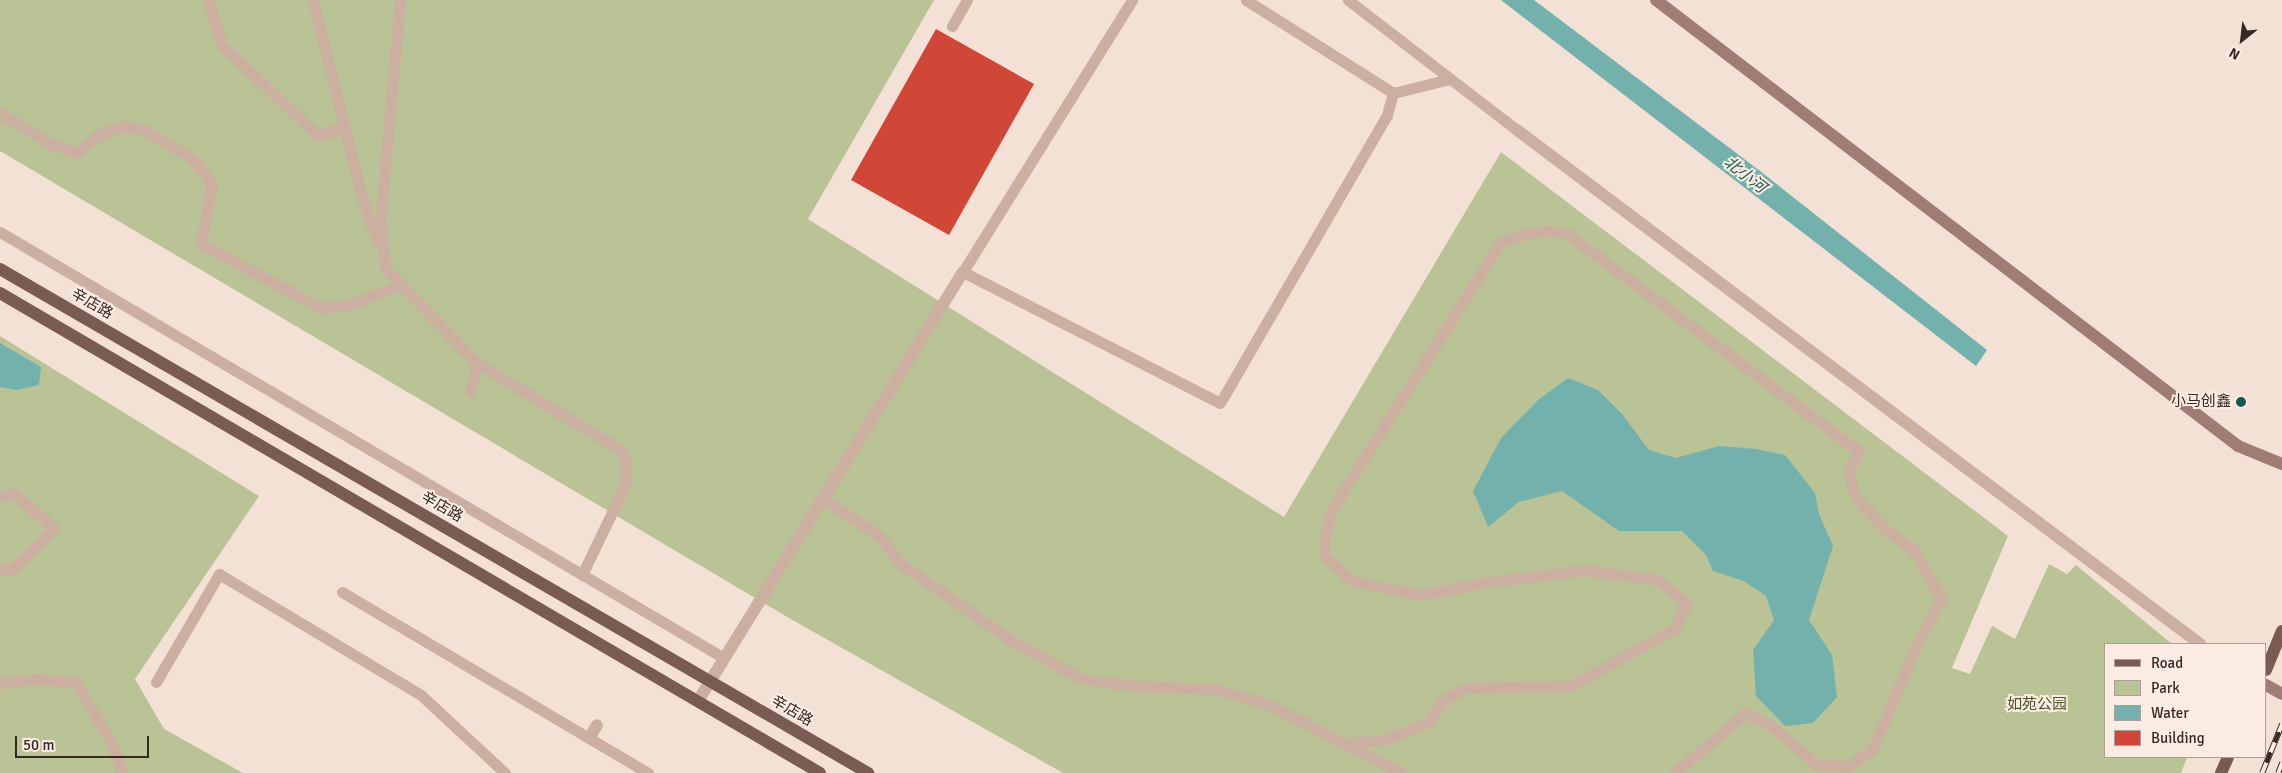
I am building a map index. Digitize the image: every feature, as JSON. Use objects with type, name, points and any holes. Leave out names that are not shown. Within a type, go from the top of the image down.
[{"type":"main road","name":"辛店路","points":[[0,269],[868,773]]},
{"type":"main road","points":[[0,293],[820,773]]},
{"type":"main road","points":[[2267,668],[2282,631]]},
{"type":"main road","points":[[2221,773],[2228,758]]},
{"type":"street","points":[[1656,0],[2238,446],[2282,464]]},
{"type":"street","points":[[1517,130],[2199,643]]},
{"type":"street","points":[[698,702],[963,272]]},
{"type":"street","points":[[2267,686],[2282,694]]},
{"type":"street","points":[[589,738],[596,725]]},
{"type":"lane","points":[[208,0],[222,45],[318,136],[345,126]]},
{"type":"lane","points":[[313,0],[363,201],[386,269],[477,363],[619,449],[625,459],[626,483],[582,575]]},
{"type":"lane","points":[[386,269],[380,223],[400,0]]},
{"type":"lane","points":[[952,26],[967,0]]},
{"type":"lane","points":[[1132,0],[963,272],[1220,403],[1387,115],[1393,93]]},
{"type":"lane","points":[[1246,0],[1393,93],[1450,79]]},
{"type":"lane","points":[[1348,0],[1517,130]]},
{"type":"lane","points":[[0,113],[51,144],[77,153],[99,135],[123,126],[144,130],[185,154],[193,160],[212,185],[201,244],[321,308],[348,305],[400,285]]},
{"type":"lane","points":[[1347,743],[1385,740],[1429,722],[1443,700],[1466,688],[1570,686],[1674,629],[1687,603],[1658,580],[1586,570],[1482,583],[1420,595],[1352,581],[1325,556],[1324,539],[1332,509],[1501,242],[1527,233],[1548,231],[1566,233],[1859,452],[1848,472],[1856,498],[1887,531],[1914,550],[1941,600],[1915,649],[1873,748],[1849,766],[1816,764],[1773,727],[1745,713],[1675,773]]},
{"type":"lane","points":[[0,232],[724,658]]},
{"type":"lane","points":[[470,391],[477,363]]},
{"type":"lane","points":[[0,497],[14,493],[54,528],[13,569],[0,568]]},
{"type":"lane","points":[[823,499],[876,533],[901,564],[1012,641],[1082,679],[1135,686],[1216,689],[1270,704],[1402,773]]},
{"type":"lane","points":[[156,682],[219,574],[421,695],[505,773]]},
{"type":"lane","points":[[342,592],[648,773]]},
{"type":"lane","points":[[0,683],[38,678],[75,682],[111,742],[119,772]]},
{"type":"green space","name":"如苑公园","points":[[0,0],[934,0],[808,219],[1284,517],[1501,152],[2008,536],[1952,668],[1970,674],[1992,626],[2015,639],[2049,564],[2067,574],[2076,565],[2171,643],[2104,643],[2104,758],[2187,758],[2181,773],[1063,773],[789,618],[0,151]]},
{"type":"green space","points":[[0,336],[259,496],[135,679],[164,729],[243,773],[0,773]]},
{"type":"water","name":"北小河","points":[[1501,0],[1534,0],[1760,171],[1987,350],[1976,366]]},
{"type":"water","points":[[0,343],[41,367],[39,385],[17,390],[0,387]]},
{"type":"water","points":[[1568,378],[1598,390],[1622,414],[1649,450],[1676,458],[1719,446],[1756,449],[1785,455],[1815,493],[1819,514],[1833,546],[1809,620],[1832,655],[1837,697],[1813,723],[1785,726],[1756,696],[1753,650],[1774,620],[1766,596],[1744,581],[1713,571],[1706,555],[1682,531],[1619,531],[1562,491],[1519,502],[1488,527],[1473,491],[1501,438],[1538,400]]},
{"type":"building","points":[[936,29],[1034,84],[949,235],[851,180]]},
{"type":"railway","points":[[2262,773],[2282,724]]},
{"type":"railway","points":[[2278,773],[2282,763]]},
{"type":"place","name":"小马创鑫","points":[[2241,402]]}]
